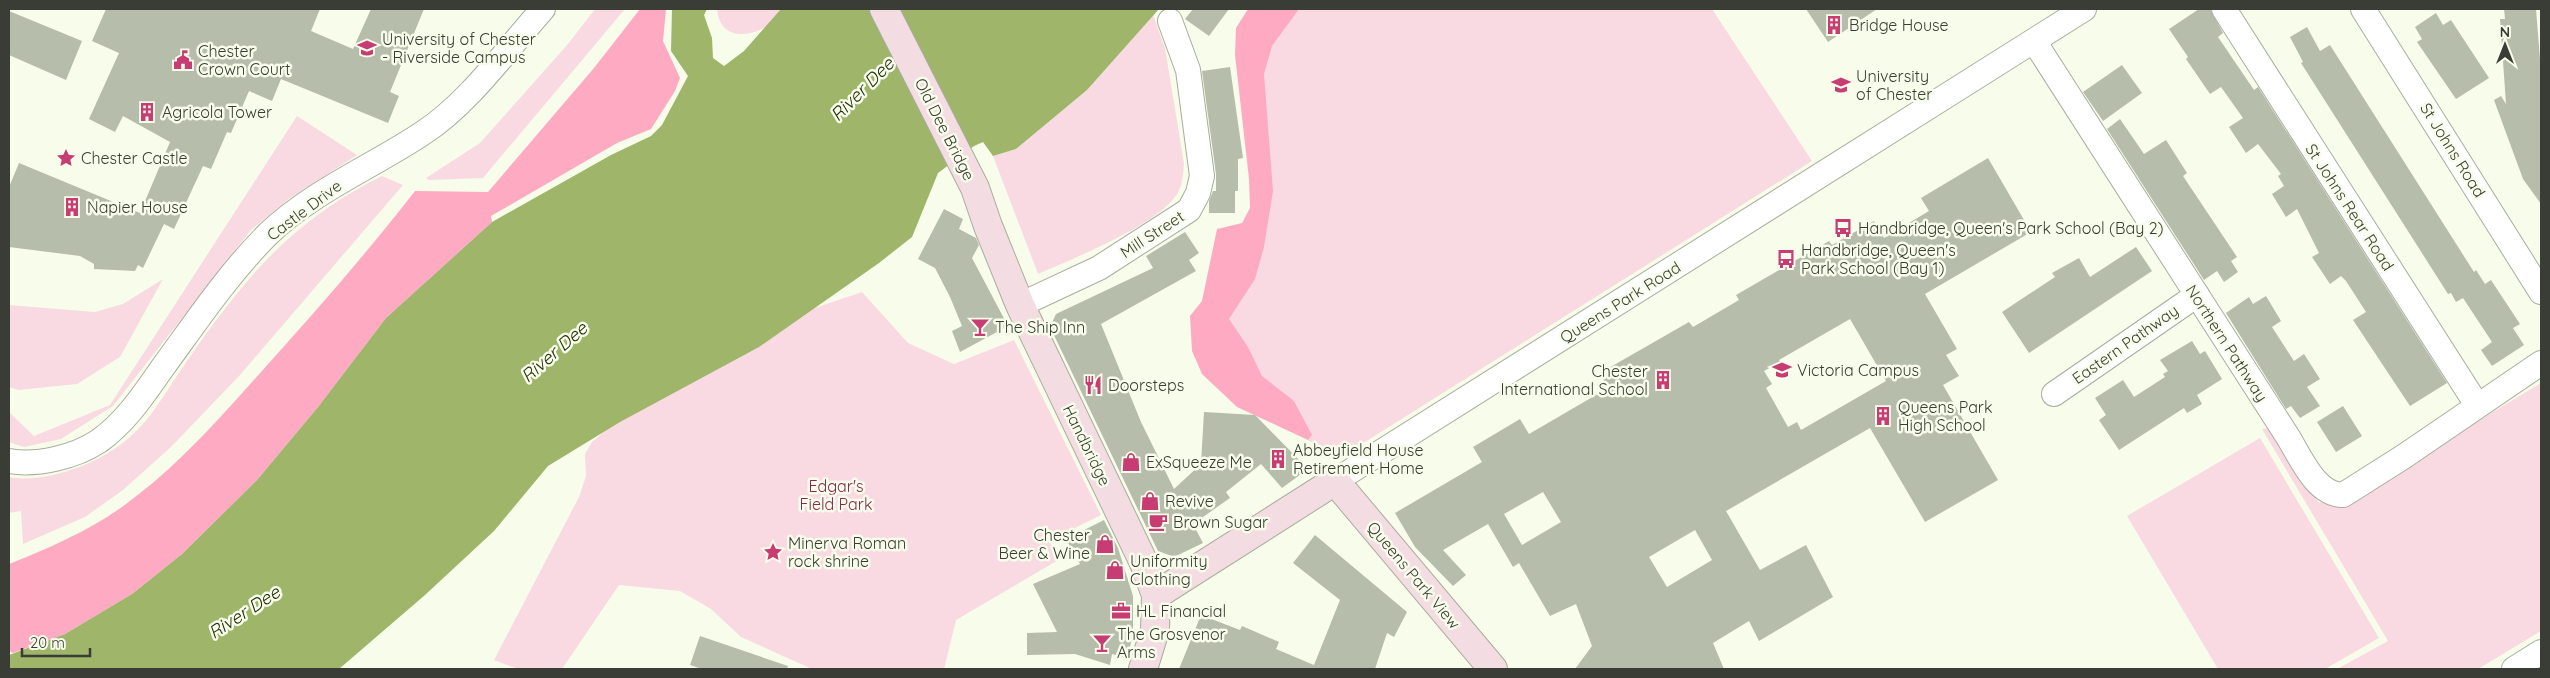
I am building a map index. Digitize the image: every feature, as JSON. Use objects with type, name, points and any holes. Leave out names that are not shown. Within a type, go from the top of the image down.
[{"type":"street","name":"Castle Drive","points":[[9,461],[21,463],[44,461],[72,453],[98,442],[126,418],[237,267],[269,233],[306,205],[366,166],[423,133],[459,104],[543,9]]},
{"type":"street","name":"Old Dee Bridge","points":[[884,9],[980,200],[988,226]]},
{"type":"street","name":"Queens Park Road","points":[[1156,595],[2084,9]]},
{"type":"street","name":"St Johns Rear Road","points":[[2224,9],[2478,405]]},
{"type":"street","name":"St Johns Road","points":[[2363,9],[2541,292]]},
{"type":"street","name":"Mill Street","points":[[1020,305],[1099,268],[1189,210],[1198,193],[1202,176],[1188,70],[1170,21]]},
{"type":"street","name":"Northern Pathway","points":[[2034,41],[2320,486],[2332,495],[2343,495],[2403,457],[2541,363]]},
{"type":"street","name":"Handbridge","points":[[988,226],[1020,305],[1144,562],[1156,595],[1155,630],[1142,669]]},
{"type":"street","name":"Eastern Pathway","points":[[2054,394],[2197,295]]},
{"type":"street","name":"Queens Park View","points":[[1335,481],[1493,669]]},
{"type":"street","points":[[2514,669],[2541,652]]},
{"type":"green space","points":[[595,9],[625,9],[483,178],[429,180],[426,178],[480,143],[568,44]]},
{"type":"green space","points":[[717,9],[781,9],[765,28],[746,34],[739,34],[732,32],[722,24]]},
{"type":"green space","points":[[1276,9],[1712,9],[1812,161],[1338,459],[1243,399],[1213,327],[1261,225],[1245,53]]},
{"type":"green space","points":[[1153,15],[1165,48],[1184,164],[1179,191],[1167,206],[1134,229],[1038,274],[993,156],[1016,149],[1087,90]]},
{"type":"green space","points":[[297,116],[357,155],[290,198],[251,230],[113,406],[61,439],[24,447],[9,442],[9,412],[34,436],[110,405]]},
{"type":"green space","points":[[382,176],[403,185],[240,375],[171,447],[123,490],[85,517],[23,544],[21,511],[9,513],[9,477],[38,478],[70,470],[100,457],[134,434],[156,408],[218,318],[248,280],[272,254],[316,216],[349,194]]},
{"type":"green space","points":[[163,279],[120,357],[77,384],[18,390],[9,387],[9,305],[95,312],[123,304]]},
{"type":"green space","name":"Edgar's Field Park","points":[[862,292],[908,343],[954,364],[1014,340],[1101,515],[1049,541],[1060,559],[956,620],[944,669],[812,669],[741,637],[711,609],[680,591],[619,585],[562,669],[518,669],[494,660],[579,497],[586,476],[585,454],[592,442],[606,430],[809,310]]},
{"type":"green space","points":[[2541,383],[2541,631],[2478,669],[2337,669],[2388,641],[2262,429],[2274,427],[2318,502],[2339,505]]},
{"type":"green space","points":[[2260,438],[2379,638],[2325,669],[2218,669],[2127,516]]},
{"type":"shaded area","points":[[640,9],[666,9],[663,41],[680,78],[675,91],[651,129],[617,143],[491,216],[492,222],[386,318],[318,407],[257,480],[182,554],[132,594],[65,634],[13,653],[9,651],[9,564],[54,545],[99,522],[145,490],[163,474],[213,425],[281,350],[359,260],[415,191],[488,192],[594,68]]},
{"type":"shaded area","points":[[1248,9],[1299,9],[1272,46],[1264,74],[1273,191],[1264,247],[1255,279],[1229,319],[1248,347],[1262,376],[1294,401],[1312,435],[1308,440],[1237,407],[1202,374],[1192,351],[1190,316],[1202,301],[1217,229],[1242,223],[1250,208],[1249,179],[1235,55],[1236,28]]},
{"type":"water","name":"River Dee","points":[[672,9],[707,9],[704,15],[712,38],[713,58],[724,66],[744,51],[781,9],[1159,9],[1087,90],[1016,149],[993,156],[983,142],[974,146],[938,173],[912,237],[879,263],[759,347],[620,422],[548,466],[494,531],[425,595],[339,669],[9,669],[9,655],[65,634],[132,594],[182,554],[257,480],[318,407],[386,318],[492,222],[611,155],[651,136],[662,125],[688,76],[671,51]]},
{"type":"building","points":[[106,9],[320,9],[311,31],[353,49],[371,9],[424,9],[390,92],[399,96],[388,123],[281,79],[272,101],[249,91],[231,133],[227,132],[211,169],[203,166],[174,229],[164,224],[143,268],[138,265],[135,271],[94,269],[94,264],[80,256],[9,247],[9,187],[19,163],[140,213],[170,142],[123,116],[115,132],[89,119],[119,53],[92,41]]},
{"type":"building","points":[[1193,9],[1229,9],[1209,36],[1185,19]]},
{"type":"building","name":"Bridge House","points":[[1806,9],[1877,9],[1828,42]]},
{"type":"building","points":[[2199,9],[2210,9],[2223,33],[2218,37],[2254,90],[2258,87],[2447,383],[2410,406],[2353,320],[2366,312],[2346,281],[2341,276],[2330,284],[2312,257],[2319,253],[2297,209],[2286,217],[2272,194],[2284,186],[2278,176],[2281,174],[2258,144],[2246,153],[2229,127],[2243,118],[2221,87],[2210,94],[2186,59],[2188,57],[2169,29]]},
{"type":"building","points":[[2504,9],[2536,9],[2541,71],[2541,204],[2523,179],[2494,100],[2501,96],[2506,104],[2500,19],[2505,19]]},
{"type":"building","points":[[9,11],[82,41],[66,80],[9,55]]},
{"type":"building","points":[[2436,13],[2443,25],[2451,20],[2489,78],[2456,99],[2417,42],[2422,39],[2415,27]]},
{"type":"building","points":[[2307,27],[2320,51],[2330,45],[2474,272],[2476,270],[2485,284],[2491,280],[2520,324],[2513,328],[2524,345],[2492,366],[2481,350],[2492,342],[2463,298],[2456,302],[2451,293],[2448,294],[2301,63],[2303,62],[2290,37]]},
{"type":"building","points":[[2122,65],[2142,93],[2103,121],[2083,92]]},
{"type":"building","points":[[1230,67],[1243,158],[1238,159],[1238,191],[1235,191],[1235,213],[1209,213],[1209,201],[1213,191],[1216,191],[1216,174],[1202,71]]},
{"type":"building","points":[[2120,119],[2144,154],[2166,140],[2187,173],[2183,176],[2237,257],[2231,261],[2238,272],[2224,282],[2217,271],[2204,280],[2107,129]]},
{"type":"building","name":"Queens Park High School","points":[[1988,158],[2031,232],[1925,294],[1957,349],[1946,355],[1959,376],[1943,385],[1998,480],[1925,522],[1870,428],[1726,511],[1760,570],[1806,545],[1833,597],[1759,641],[1749,621],[1713,643],[1724,669],[1575,669],[1592,646],[1576,604],[1550,616],[1519,563],[1513,567],[1488,524],[1443,550],[1466,575],[1453,586],[1415,547],[1395,513],[1482,462],[1473,447],[1520,419],[1529,434],[1608,388],[1600,373],[1689,322],[1693,327],[1739,300],[1736,295],[1829,241],[1832,245],[1874,221],[1884,238],[1929,211],[1921,198]],"holes":[[[1850,319],[1886,381],[1801,430],[1797,422],[1788,427],[1766,388],[1772,384],[1764,371],[1780,362],[1779,360]],[[1543,492],[1561,522],[1522,545],[1504,514]],[[1695,530],[1712,560],[1667,587],[1649,557]]]},
{"type":"building","points":[[944,209],[963,219],[959,229],[976,238],[979,245],[972,258],[1008,326],[960,352],[952,331],[962,326],[950,297],[935,268],[918,259]]},
{"type":"building","points":[[1185,232],[1199,253],[1189,260],[1196,271],[1101,324],[1141,422],[1174,489],[1201,464],[1204,412],[1255,415],[1308,469],[1282,488],[1261,464],[1226,492],[1230,498],[1193,524],[1203,543],[1174,557],[1158,551],[1050,327],[1056,314],[1153,268],[1146,256]]},
{"type":"building","points":[[2136,247],[2152,271],[2029,353],[2002,312],[2055,277],[2052,273],[2079,258],[2090,277]]},
{"type":"building","points":[[2266,296],[2281,321],[2272,327],[2294,361],[2304,354],[2320,379],[2307,387],[2320,406],[2300,418],[2291,406],[2286,409],[2226,313],[2249,297],[2253,304]]},
{"type":"building","points":[[2192,341],[2200,354],[2205,351],[2222,379],[2197,395],[2202,404],[2187,413],[2184,408],[2119,450],[2099,420],[2106,415],[2095,398],[2123,380],[2134,397],[2165,377],[2163,374],[2168,371],[2160,360]]},
{"type":"building","points":[[2343,406],[2362,436],[2336,452],[2317,422]]},
{"type":"building","points":[[1104,520],[1118,548],[1133,596],[1133,635],[1127,658],[1112,654],[1110,665],[1075,654],[1027,655],[1027,633],[1057,632],[1033,584],[1080,564],[1066,539]]},
{"type":"building","points":[[1315,535],[1407,612],[1394,637],[1387,633],[1375,669],[1179,669],[1201,615],[1240,630],[1242,626],[1279,642],[1276,649],[1314,665],[1340,600],[1293,563]]},
{"type":"building","points":[[700,636],[788,666],[787,669],[702,669],[690,665]]},
{"type":"place","name":"Bridge House","points":[[1834,25]]},
{"type":"place","name":"University of Chester - Riverside Campus","points":[[367,48]]},
{"type":"place","name":"Chester Crown Court","points":[[183,60]]},
{"type":"place","name":"University of Chester","points":[[1841,85]]},
{"type":"place","name":"Agricola Tower","points":[[147,112]]},
{"type":"place","name":"Chester Castle","points":[[66,158]]},
{"type":"place","name":"Napier House","points":[[72,207]]},
{"type":"place","name":"Handbridge, Queen's Park School (Bay 2)","points":[[1843,228]]},
{"type":"place","name":"Handbridge, Queen's Park School (Bay 1)","points":[[1786,259]]},
{"type":"place","name":"The Ship Inn","points":[[980,327]]},
{"type":"place","name":"Victoria Campus","points":[[1782,370]]},
{"type":"place","name":"Chester International School","points":[[1663,380]]},
{"type":"place","name":"Doorsteps","points":[[1093,385]]},
{"type":"place","name":"Queens Park High School","points":[[1883,416]]},
{"type":"place","name":"Abbeyfield House Retirement Home","points":[[1278,459]]},
{"type":"place","name":"ExSqueeze Me","points":[[1131,462]]},
{"type":"place","name":"Revive","points":[[1150,501]]},
{"type":"place","name":"Brown Sugar","points":[[1158,522]]},
{"type":"place","name":"Chester Beer & Wine","points":[[1105,544]]},
{"type":"place","name":"Minerva Roman rock shrine","points":[[773,552]]},
{"type":"place","name":"Uniformity Clothing","points":[[1115,570]]},
{"type":"place","name":"HL Financial","points":[[1121,611]]},
{"type":"place","name":"The Grosvenor Arms","points":[[1102,643]]}]
